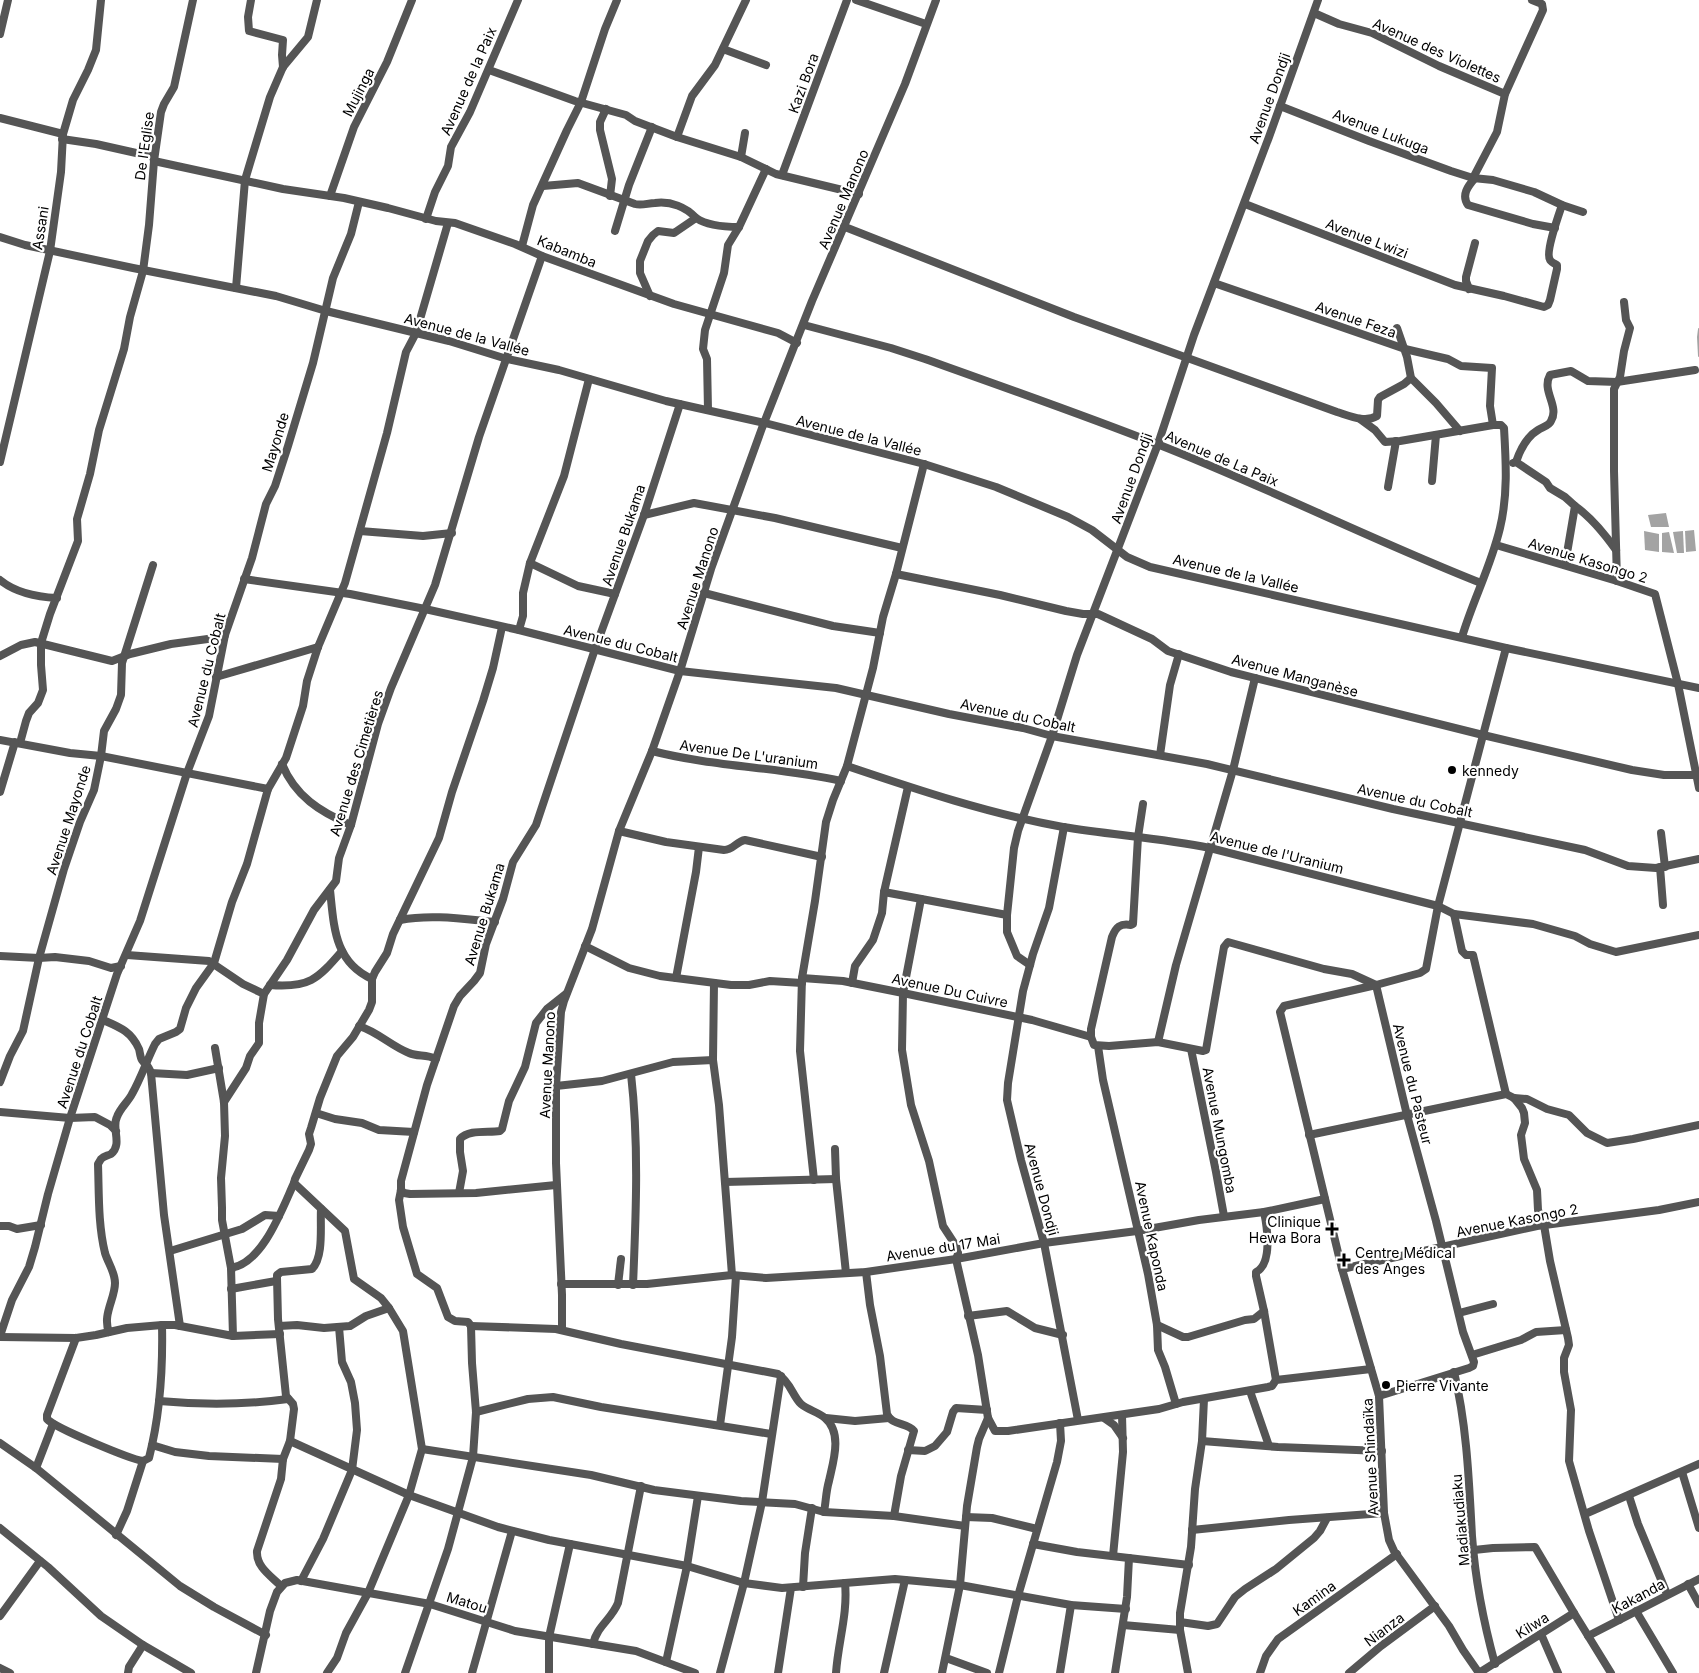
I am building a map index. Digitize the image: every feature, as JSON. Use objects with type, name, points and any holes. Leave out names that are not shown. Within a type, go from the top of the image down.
[{"type":"street","points":[[0,34],[8,0]]},
{"type":"street","name":"Assani","points":[[0,462],[50,251],[60,172],[62,137],[73,100],[96,50],[101,0]]},
{"type":"street","name":"De l'Eglise","points":[[0,792],[26,721],[38,703],[43,690],[41,643],[78,540],[77,519],[90,474],[99,430],[124,349],[130,317],[143,271],[154,159],[162,107],[174,87],[193,0]]},
{"type":"street","points":[[250,0],[248,17],[250,31],[283,40],[283,67]]},
{"type":"street","points":[[236,288],[245,180],[263,119],[283,67],[308,37],[317,0]]},
{"type":"street","name":"Mujinga","points":[[330,196],[354,127],[387,62],[412,0]]},
{"type":"street","name":"Avenue de la Paix","points":[[426,218],[448,166],[451,147],[468,117],[518,0]]},
{"type":"street","name":"Kabamba","points":[[617,0],[605,29],[582,102],[566,130],[529,217],[522,246],[542,256],[650,296],[778,333],[797,343]]},
{"type":"street","points":[[677,137],[692,96],[708,76],[746,0]]},
{"type":"street","name":"Kazi Bora","points":[[782,175],[847,0]]},
{"type":"street","points":[[856,0],[926,24]]},
{"type":"street","name":"Avenue Manono","points":[[562,1330],[556,1185],[556,1086],[561,1012],[566,994],[592,929],[620,832],[652,751],[680,671],[711,569],[765,423],[826,270],[905,84],[936,0]]},
{"type":"street","name":"Avenue Dondji","points":[[1030,965],[1017,956],[1007,932],[1006,915],[1014,848],[1022,818],[1052,736],[1068,680],[1158,444],[1194,335],[1318,0]]},
{"type":"street","name":"Avenue des Violettes","points":[[1314,13],[1339,24],[1372,33],[1446,70],[1505,94],[1543,10],[1543,2],[1532,0]]},
{"type":"street","points":[[723,49],[766,65]]},
{"type":"street","points":[[489,70],[626,115],[677,137],[741,157],[782,175],[859,194]]},
{"type":"street","points":[[1505,94],[1498,132],[1466,191],[1465,197],[1468,205],[1533,224],[1555,228],[1562,205]]},
{"type":"street","name":"Avenue Lukuga","points":[[1280,106],[1369,141],[1474,178],[1494,180],[1534,192],[1583,212]]},
{"type":"street","points":[[606,110],[600,122],[600,130],[612,179],[610,196]]},
{"type":"street","points":[[0,118],[62,137],[154,159],[455,224],[485,232],[522,246]]},
{"type":"street","points":[[615,231],[629,185],[652,127]]},
{"type":"street","points":[[741,157],[745,133]]},
{"type":"street","points":[[708,410],[707,359],[702,349],[702,343],[724,274],[728,245],[739,227],[766,169]]},
{"type":"street","points":[[543,186],[578,183],[640,206],[658,202],[675,204],[689,211],[703,222],[725,227],[739,227]]},
{"type":"street","name":"Mayonde","points":[[244,579],[252,558],[266,504],[275,486],[288,446],[313,364],[333,278],[351,234],[359,202]]},
{"type":"street","name":"Avenue Lwizi","points":[[1244,204],[1469,289],[1544,307],[1548,305],[1558,266],[1551,262],[1549,257],[1555,228]]},
{"type":"street","points":[[650,296],[640,273],[640,261],[648,241],[658,231],[674,233],[696,218]]},
{"type":"street","points":[[109,1332],[108,1312],[115,1279],[106,1255],[102,1236],[98,1164],[101,1159],[111,1154],[115,1148],[117,1132],[115,1121],[134,1091],[159,1039],[180,1029],[186,1008],[196,988],[214,963],[232,902],[247,864],[268,789],[288,752],[303,706],[307,681],[318,647],[341,593],[387,433],[406,352],[416,333],[448,223]]},
{"type":"street","points":[[845,227],[1074,318],[1360,419],[1377,431],[1385,442],[1493,425],[1501,426],[1504,428],[1506,463],[1506,493],[1501,526],[1496,545],[1462,637]]},
{"type":"street","name":"Avenue de la Vallée","points":[[0,237],[25,246],[276,296],[326,312],[449,340],[507,359],[559,370],[680,404],[765,423],[924,464],[996,487],[1068,517],[1092,530],[1134,561],[1150,567],[1506,648],[1699,688]]},
{"type":"street","points":[[1469,289],[1466,277],[1475,244]]},
{"type":"street","name":"Avenue des Cimetières","points":[[224,1102],[246,1068],[250,1056],[259,1043],[259,1023],[264,994],[296,945],[314,910],[336,881],[340,858],[351,825],[378,724],[391,688],[435,585],[479,438],[542,256]]},
{"type":"street","name":"Avenue Feza","points":[[1214,283],[1405,349],[1448,360],[1461,366],[1492,368],[1490,406],[1493,425]]},
{"type":"street","points":[[1617,581],[1614,389],[1621,375],[1624,351],[1630,328],[1626,320],[1624,302]]},
{"type":"street","name":"Avenue de La Paix","points":[[804,325],[925,359],[1158,444],[1427,562],[1481,583]]},
{"type":"street","points":[[1397,328],[1409,363],[1410,378],[1436,403],[1460,431]]},
{"type":"street","points":[[1516,462],[1522,447],[1529,437],[1537,430],[1548,425],[1552,420],[1552,405],[1547,390],[1550,375],[1571,371],[1588,381],[1617,382],[1695,370]]},
{"type":"street","points":[[1360,419],[1378,416],[1378,400],[1380,397],[1404,384],[1410,378]]},
{"type":"street","points":[[519,630],[523,616],[523,593],[530,563],[564,476],[590,379]]},
{"type":"street","name":"Avenue Bukama","points":[[680,404],[644,515],[595,649],[536,825],[513,862],[495,922],[486,944],[480,973],[454,1006],[414,1132],[401,1181],[399,1200],[403,1227],[417,1274],[437,1288],[448,1317],[468,1322],[472,1326],[562,1330],[621,1344],[778,1374],[780,1376]]},
{"type":"street","points":[[1432,481],[1436,435]]},
{"type":"street","points":[[1388,487],[1396,441]]},
{"type":"street","points":[[1506,463],[1516,462],[1587,514],[1616,550]]},
{"type":"street","points":[[814,1180],[800,1052],[802,981],[829,810],[847,766],[924,464]]},
{"type":"street","points":[[644,515],[694,503],[775,518],[902,548]]},
{"type":"street","points":[[1565,566],[1575,506]]},
{"type":"street","points":[[360,531],[423,536],[452,533]]},
{"type":"street","name":"Avenue Kasongo 2","points":[[1496,545],[1655,594],[1678,684],[1699,788]]},
{"type":"street","points":[[530,563],[578,586],[616,594]]},
{"type":"street","name":"Avenue Mayonde","points":[[0,1082],[22,1031],[39,958],[64,870],[80,822],[94,790],[104,731],[116,709],[120,695],[124,657],[153,565]]},
{"type":"street","name":"Avenue Manganèse","points":[[896,574],[1073,612],[1101,615],[1152,639],[1166,650],[1255,678],[1483,735],[1657,774],[1685,777],[1696,776]]},
{"type":"street","name":"Avenue du Cobalt","points":[[0,1337],[12,1300],[29,1267],[70,1118],[121,966],[127,956],[150,892],[187,774],[209,716],[225,635],[244,579],[341,593],[425,609],[519,630],[680,671],[836,688],[949,714],[1023,728],[1052,736],[1233,770],[1393,809],[1585,850],[1628,866],[1663,867],[1699,859]]},
{"type":"street","points":[[0,580],[8,586],[42,598],[57,598]]},
{"type":"street","points":[[704,593],[833,626],[880,633]]},
{"type":"street","points":[[231,1268],[242,1265],[255,1255],[263,1245],[279,1216],[294,1183],[296,1173],[311,1144],[310,1134],[316,1113],[337,1056],[359,1026],[372,1002],[372,979],[439,838],[452,792],[474,732],[493,668],[502,627]]},
{"type":"street","points":[[0,656],[21,645],[35,642],[112,661],[171,644],[225,635]]},
{"type":"street","points":[[216,677],[318,647]]},
{"type":"street","points":[[1143,804],[1138,837],[1133,924],[1119,925],[1112,937],[1091,1029],[1094,1045],[1158,1042],[1203,1051],[1207,1048],[1226,943],[1324,969],[1352,974],[1376,985],[1420,973],[1424,970],[1438,906],[1506,648]]},
{"type":"street","points":[[1160,755],[1170,685],[1178,654]]},
{"type":"street","points":[[1158,1042],[1176,965],[1233,770],[1255,678]]},
{"type":"street","points":[[0,740],[70,753],[101,756],[268,789]]},
{"type":"street","name":"Avenue De L'uranium","points":[[652,751],[699,761],[795,773],[841,781]]},
{"type":"street","points":[[282,764],[287,776],[301,796],[318,808],[351,825]]},
{"type":"street","name":"Avenue de l'Uranium","points":[[847,766],[908,787],[993,812],[1064,827],[1181,842],[1210,848],[1438,906],[1454,914],[1527,923],[1575,936],[1590,944],[1616,952],[1699,935]]},
{"type":"street","points":[[852,983],[855,966],[874,940],[882,913],[884,892],[908,787]]},
{"type":"street","name":"Avenue Dondji","points":[[1064,827],[1049,908],[1030,965],[1019,1017],[1007,1092],[1007,1106],[1044,1243],[1078,1420]]},
{"type":"street","points":[[620,832],[666,842],[727,850],[740,841],[745,840],[822,856]]},
{"type":"street","points":[[1661,833],[1663,905]]},
{"type":"street","points":[[676,978],[699,847]]},
{"type":"street","points":[[330,890],[335,934],[342,951],[348,962],[358,971],[372,979]]},
{"type":"street","points":[[884,892],[1006,915]]},
{"type":"street","points":[[922,899],[903,993],[902,1050],[907,1091],[929,1161],[943,1226],[958,1249],[956,1259],[978,1355],[988,1418],[992,1428],[998,1432],[1104,1418],[1250,1391],[1270,1386],[1276,1380],[1371,1369]]},
{"type":"street","points":[[1454,914],[1462,952],[1466,955],[1473,955],[1506,1094]]},
{"type":"street","points":[[400,920],[414,917],[436,917],[495,922]]},
{"type":"street","name":"Avenue Du Cuivre","points":[[586,946],[635,970],[676,978],[739,985],[770,981],[843,980],[1019,1017],[1091,1037]]},
{"type":"street","points":[[270,986],[292,987],[308,983],[322,974],[342,951]]},
{"type":"street","points":[[0,956],[55,957],[89,961],[110,968],[121,966]]},
{"type":"street","points":[[127,956],[182,961],[204,960],[214,963],[243,984],[264,994]]},
{"type":"street","points":[[714,983],[713,1060],[719,1105],[734,1276],[732,1337],[720,1426]]},
{"type":"street","name":"Avenue Shindaïka","points":[[1376,985],[1284,1006],[1280,1010],[1280,1015],[1342,1269],[1380,1396],[1384,1513],[1389,1540],[1397,1554],[1450,1626],[1463,1650],[1479,1673]]},
{"type":"street","name":"Avenue du Pasteur","points":[[1376,985],[1407,1115],[1443,1247],[1463,1332],[1472,1355]]},
{"type":"street","points":[[459,1193],[463,1171],[460,1139],[467,1134],[495,1132],[502,1129],[509,1101],[525,1067],[536,1023],[547,1009],[566,994]]},
{"type":"street","points":[[103,1020],[120,1027],[130,1035],[138,1048],[142,1060],[146,1063],[151,1073],[159,1168],[180,1326]]},
{"type":"street","points":[[359,1026],[370,1030],[407,1053],[426,1055],[436,1059]]},
{"type":"street","name":"Avenue Kaponda","points":[[1098,1046],[1103,1080],[1148,1274],[1157,1325],[1158,1350],[1166,1367],[1176,1404]]},
{"type":"street","points":[[215,1048],[224,1102],[225,1148],[221,1178],[222,1220],[231,1268],[233,1336]]},
{"type":"street","name":"Avenue Mungomba","points":[[1191,1049],[1224,1216]]},
{"type":"street","points":[[556,1086],[602,1081],[673,1062],[713,1060]]},
{"type":"street","points":[[151,1073],[187,1075],[219,1068]]},
{"type":"street","points":[[631,1074],[636,1152],[636,1225],[633,1285]]},
{"type":"street","points":[[1309,1135],[1506,1094],[1568,1115],[1587,1133],[1608,1142],[1699,1125]]},
{"type":"street","points":[[1514,1098],[1524,1113],[1525,1123],[1521,1135],[1524,1159],[1536,1190],[1538,1210],[1544,1225],[1550,1261],[1569,1342],[1564,1358],[1564,1372],[1571,1415],[1569,1461],[1619,1620]]},
{"type":"street","points":[[0,1112],[70,1118],[95,1117],[110,1124],[117,1132]]},
{"type":"street","points":[[316,1113],[335,1120],[362,1123],[379,1130],[414,1132]]},
{"type":"street","points":[[835,1149],[836,1179],[846,1273]]},
{"type":"street","points":[[725,1182],[836,1179]]},
{"type":"street","points":[[294,1183],[345,1231],[354,1279],[381,1298],[403,1331],[422,1449],[409,1495],[368,1593],[346,1633],[337,1658],[327,1673]]},
{"type":"street","points":[[401,1190],[404,1193],[410,1194],[459,1193],[556,1185]]},
{"type":"street","name":"Avenue du 17 Mai","points":[[561,1284],[633,1285],[674,1283],[734,1276],[766,1278],[866,1272],[956,1259],[1044,1243],[1137,1231],[1224,1216],[1264,1212],[1325,1199]]},
{"type":"street","name":"Avenue Kasongo 2","points":[[1342,1269],[1544,1225],[1659,1210],[1699,1202]]},
{"type":"street","points":[[256,1673],[273,1601],[281,1586],[259,1564],[257,1551],[281,1479],[283,1459],[290,1441],[294,1410],[293,1404],[288,1399],[284,1382],[276,1281],[277,1275],[281,1272],[312,1269],[316,1265],[319,1254],[321,1210]]},
{"type":"street","points":[[1264,1212],[1268,1230],[1267,1250],[1264,1262],[1260,1270],[1256,1272],[1256,1276],[1276,1380]]},
{"type":"street","points":[[170,1252],[242,1229],[265,1215],[279,1216]]},
{"type":"street","points":[[0,1226],[9,1226],[17,1229],[41,1225]]},
{"type":"street","points":[[618,1285],[621,1259]]},
{"type":"street","points":[[866,1272],[889,1418],[893,1422],[914,1430],[901,1476],[894,1516]]},
{"type":"street","points":[[231,1289],[276,1281]]},
{"type":"street","points":[[1459,1313],[1493,1304]]},
{"type":"street","points":[[0,1337],[76,1338],[127,1328],[162,1325],[180,1326],[233,1336],[279,1330],[296,1325],[324,1328],[350,1326],[366,1316],[389,1308]]},
{"type":"street","points":[[968,1316],[1007,1311],[1035,1328],[1063,1335]]},
{"type":"street","points":[[1157,1325],[1183,1337],[1188,1337],[1245,1320],[1254,1320],[1264,1311]]},
{"type":"street","points":[[116,1535],[127,1511],[144,1462],[149,1458],[152,1445],[162,1370],[162,1325]]},
{"type":"street","points":[[405,1673],[430,1604],[473,1457],[476,1412],[472,1362],[472,1326]]},
{"type":"street","points":[[301,1581],[323,1539],[352,1470],[357,1430],[349,1374],[342,1362],[339,1327]]},
{"type":"street","points":[[1380,1396],[1473,1366],[1472,1355],[1521,1340],[1536,1332],[1566,1330]]},
{"type":"street","points":[[76,1338],[47,1419],[53,1424],[144,1462]]},
{"type":"street","name":"Madiakudiaku","points":[[1454,1372],[1464,1427],[1474,1550],[1483,1619],[1495,1664]]},
{"type":"street","points":[[780,1376],[793,1389],[799,1402],[826,1418],[855,1421],[889,1418]]},
{"type":"street","points":[[720,1673],[744,1583],[762,1502],[780,1376]]},
{"type":"street","points":[[1250,1391],[1269,1446]]},
{"type":"street","points":[[476,1412],[528,1400],[553,1397],[601,1407],[771,1434]]},
{"type":"street","points":[[159,1401],[225,1405],[288,1399]]},
{"type":"street","points":[[1188,1673],[1180,1626],[1182,1600],[1189,1565],[1202,1441],[1204,1399]]},
{"type":"street","points":[[908,1450],[925,1451],[935,1446],[947,1432],[956,1408],[987,1410]]},
{"type":"street","points":[[1114,1556],[1121,1478],[1122,1415]]},
{"type":"street","points":[[824,1512],[835,1443],[830,1424],[826,1418]]},
{"type":"street","points":[[942,1673],[960,1584],[966,1517],[979,1439],[988,1418]]},
{"type":"street","points":[[1104,1418],[1114,1425],[1123,1438]]},
{"type":"street","points":[[999,1673],[1018,1596],[1059,1456],[1060,1423]]},
{"type":"street","points":[[36,1468],[53,1424]]},
{"type":"street","points":[[290,1441],[409,1495],[512,1531],[627,1556],[687,1566],[744,1583],[766,1587],[791,1588],[884,1579],[905,1580],[960,1584],[1072,1605],[1126,1609]]},
{"type":"street","points":[[1202,1441],[1382,1451]]},
{"type":"street","points":[[0,1442],[36,1468],[180,1586],[214,1608],[266,1635]]},
{"type":"street","points":[[152,1445],[175,1452],[209,1456],[283,1459]]},
{"type":"street","points":[[422,1449],[591,1475],[654,1490],[698,1496],[795,1504],[824,1512],[894,1516],[965,1526]]},
{"type":"street","points":[[1585,1514],[1699,1464]]},
{"type":"street","points":[[1682,1472],[1699,1528]]},
{"type":"street","points":[[593,1644],[599,1628],[614,1613],[618,1603],[641,1486]]},
{"type":"street","points":[[666,1662],[687,1566],[698,1496]]},
{"type":"street","points":[[1629,1496],[1638,1524],[1667,1594]]},
{"type":"street","points":[[803,1587],[805,1553],[812,1508]]},
{"type":"street","points":[[1192,1530],[1384,1513]]},
{"type":"street","points":[[966,1517],[992,1518],[1037,1529]]},
{"type":"street","points":[[1123,1625],[1208,1626],[1217,1624],[1236,1597],[1276,1569],[1314,1538],[1327,1518]]},
{"type":"street","points":[[0,1528],[101,1616],[143,1645],[191,1673]]},
{"type":"street","points":[[472,1673],[512,1531]]},
{"type":"street","points":[[548,1673],[550,1637],[570,1544]]},
{"type":"street","points":[[1033,1544],[1077,1552],[1189,1565]]},
{"type":"street","points":[[1474,1550],[1536,1547],[1611,1673]]},
{"type":"street","name":"Kamina","points":[[1260,1673],[1266,1656],[1278,1639],[1397,1554]]},
{"type":"street","points":[[1116,1673],[1126,1609],[1129,1558]]},
{"type":"street","points":[[0,1616],[40,1561]]},
{"type":"street","name":"Kakanda","points":[[1588,1636],[1699,1579]]},
{"type":"street","points":[[884,1673],[905,1580]]},
{"type":"street","name":"Matou","points":[[281,1586],[288,1581],[301,1581],[430,1604],[515,1631],[644,1654],[695,1673]]},
{"type":"street","points":[[836,1673],[837,1652],[845,1611],[845,1582]]},
{"type":"street","points":[[1688,1584],[1699,1604]]},
{"type":"street","points":[[778,1673],[791,1588]]},
{"type":"street","points":[[1060,1673],[1072,1605]]},
{"type":"street","name":"Nianza","points":[[1349,1673],[1380,1646],[1435,1606]]},
{"type":"street","points":[[1636,1611],[1673,1673]]},
{"type":"street","name":"Kilwa","points":[[1479,1673],[1574,1613]]},
{"type":"street","points":[[1541,1634],[1558,1673]]},
{"type":"street","points":[[128,1673],[129,1667],[143,1645]]},
{"type":"street","points":[[946,1658],[987,1673]]},
{"type":"street","points":[[0,1668],[10,1673]]},
{"type":"shaded area","points":[[1666,513],[1669,527],[1651,527],[1648,515]]},
{"type":"shaded area","points":[[1694,530],[1696,551],[1686,552],[1685,531]]},
{"type":"shaded area","points":[[1644,531],[1659,534],[1659,552],[1645,550]]},
{"type":"shaded area","points":[[1683,531],[1684,553],[1677,553],[1673,532]]},
{"type":"shaded area","points":[[1669,532],[1674,553],[1662,552],[1662,533]]},
{"type":"waterway","points":[[1699,329],[1699,356]]},
{"type":"place","name":"kennedy","points":[[1452,770]]},
{"type":"place","name":"Clinique Hewa Bora","points":[[1332,1229]]},
{"type":"place","name":"Centre Médical des Anges","points":[[1344,1260]]},
{"type":"place","name":"Pierre Vivante","points":[[1386,1385]]}]
